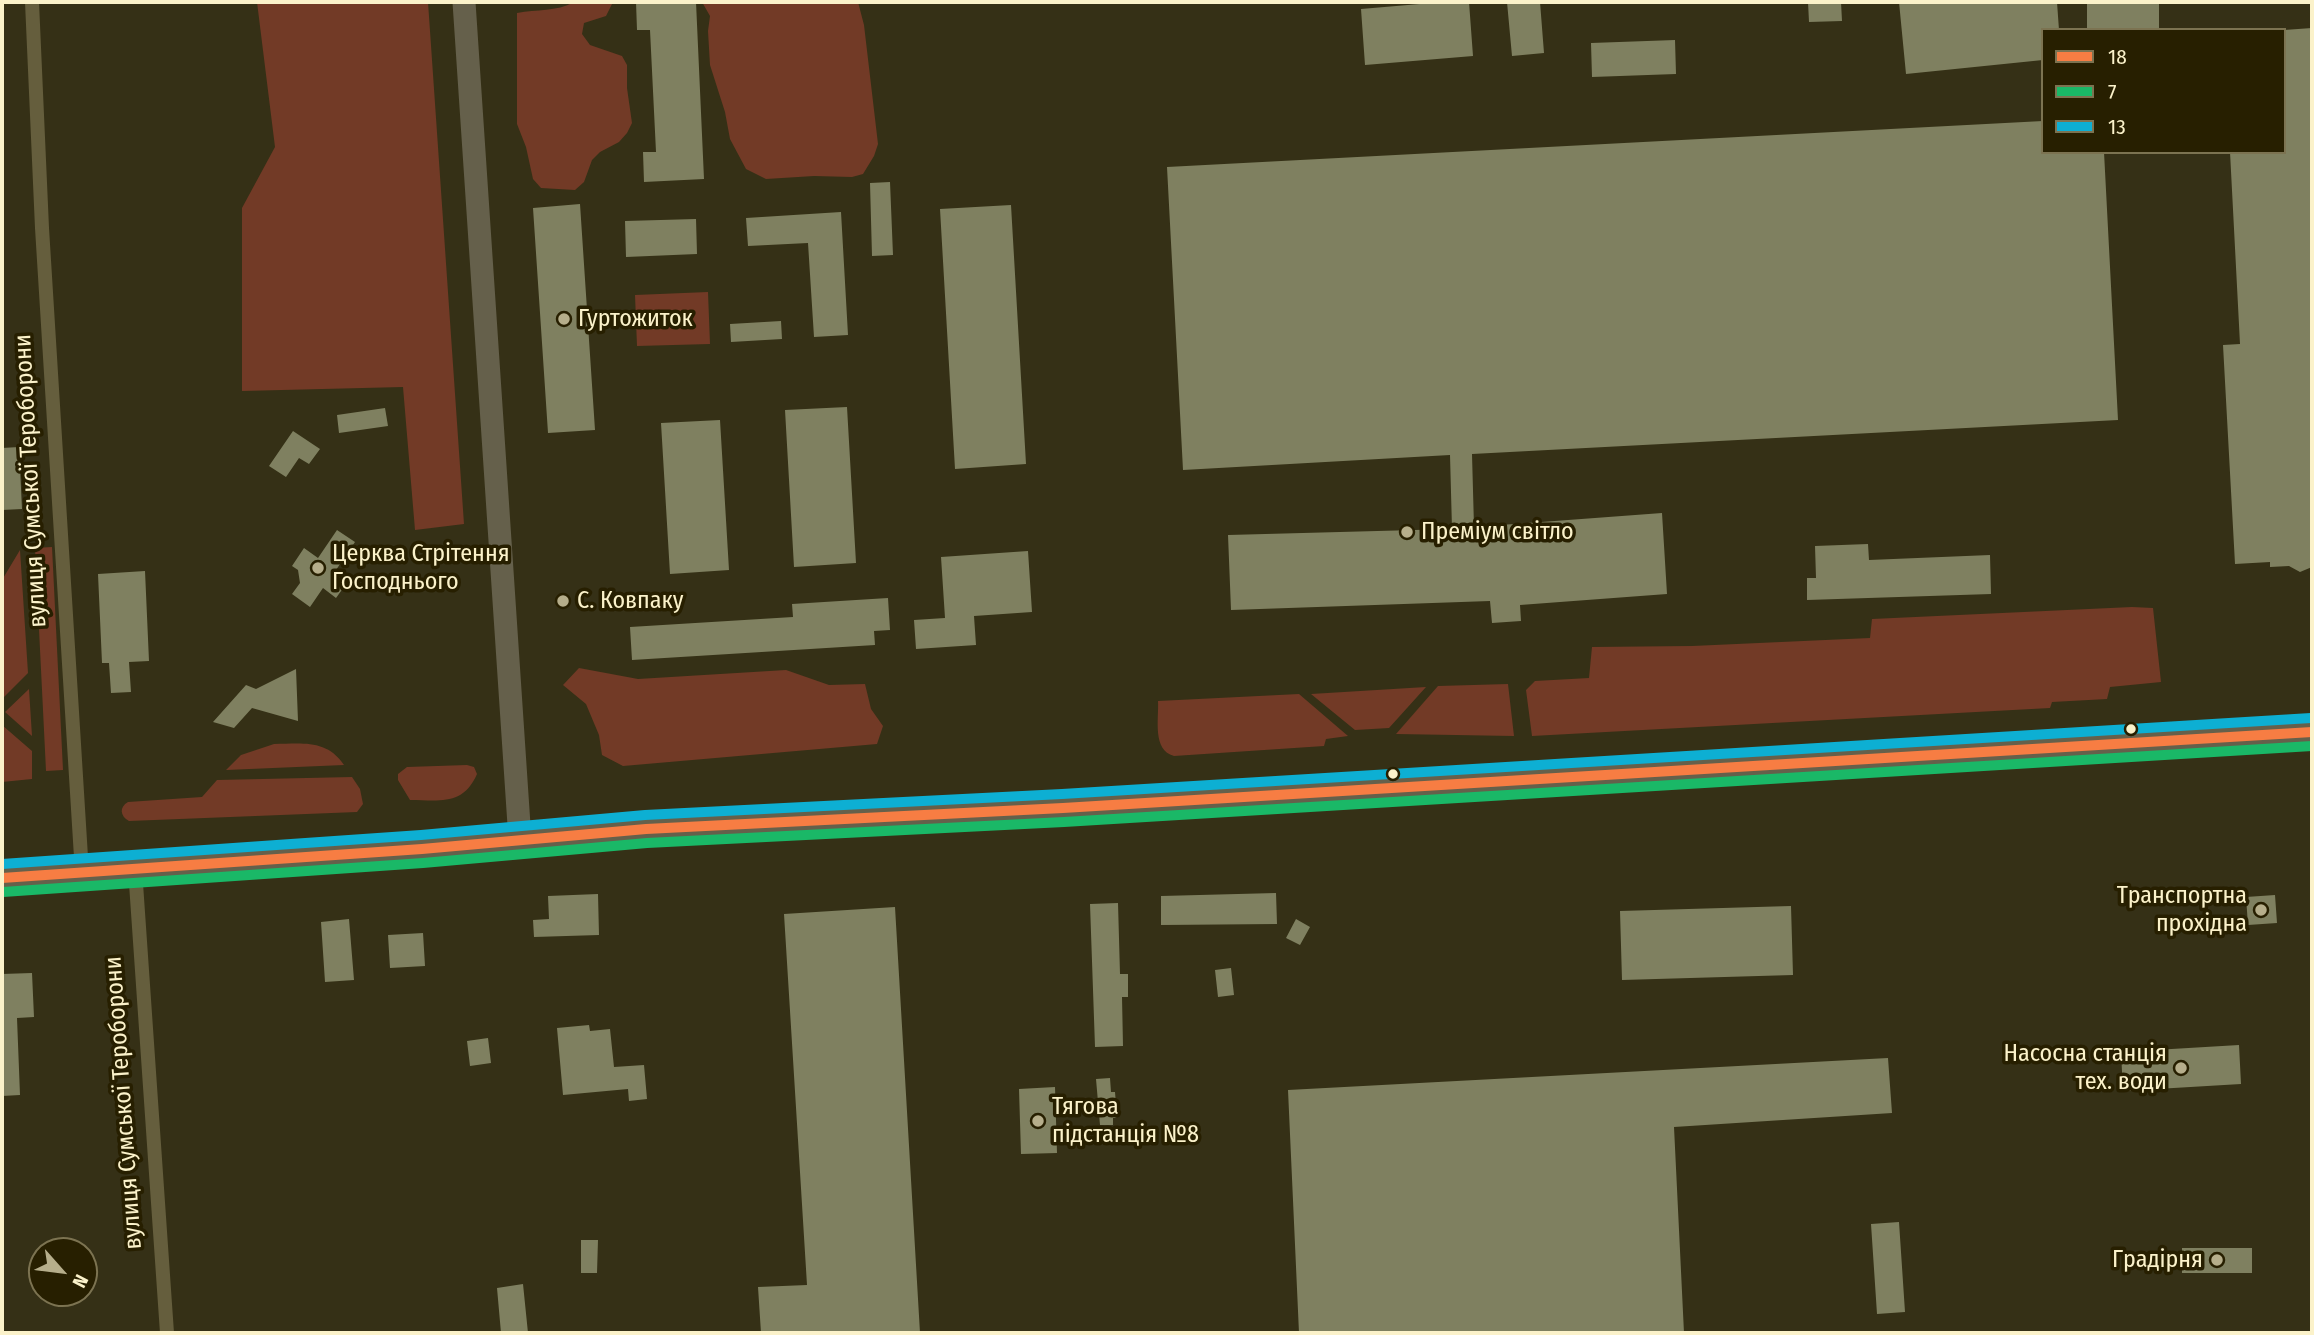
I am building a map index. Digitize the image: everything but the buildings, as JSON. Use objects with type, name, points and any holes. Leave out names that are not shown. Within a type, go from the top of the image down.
[{"type":"main road","points":[[464,2],[520,840]]},
{"type":"main road","points":[[2,878],[646,829],[1063,808],[2312,732]]},
{"type":"street","name":"вулиця Сумської Тероборони","points":[[32,2],[42,228],[82,873]]},
{"type":"street","name":"вулиця Сумської Тероборони","points":[[135,869],[167,1333]]},
{"type":"shaded area","points":[[257,2],[428,2],[464,524],[415,530],[403,387],[242,391],[242,208],[275,147]]},
{"type":"shaded area","points":[[574,2],[613,2],[606,16],[584,23],[582,34],[590,45],[622,56],[627,65],[632,123],[619,142],[600,152],[592,160],[584,182],[575,190],[541,188],[533,179],[526,147],[517,124],[517,13],[553,9]]},
{"type":"shaded area","points":[[702,2],[858,2],[864,25],[878,144],[863,174],[852,177],[766,179],[746,169],[730,139],[725,112],[710,65],[710,16]]},
{"type":"shaded area","points":[[708,292],[710,344],[637,346],[635,295]]},
{"type":"shaded area","points":[[52,547],[63,770],[46,771],[35,548]]},
{"type":"shaded area","points":[[20,550],[28,673],[2,699],[2,580]]},
{"type":"shaded area","points":[[2153,608],[2161,682],[2110,687],[2107,699],[2052,702],[2050,708],[1532,736],[1526,690],[1535,681],[1589,678],[1592,647],[1692,646],[1870,638],[1872,619]]},
{"type":"shaded area","points":[[579,668],[638,679],[786,670],[829,685],[865,684],[871,709],[883,726],[877,744],[623,766],[602,755],[599,735],[586,704],[563,685]]},
{"type":"shaded area","points":[[1508,684],[1514,736],[1396,734],[1438,686]]},
{"type":"shaded area","points":[[1426,687],[1389,728],[1355,730],[1311,694]]},
{"type":"shaded area","points":[[29,689],[32,736],[5,712]]},
{"type":"shaded area","points":[[1299,694],[1348,736],[1326,739],[1324,746],[1174,756],[1162,747],[1158,701]]},
{"type":"shaded area","points":[[2,725],[32,751],[32,779],[2,782]]},
{"type":"shaded area","points":[[274,744],[322,747],[344,765],[226,770],[241,755]]},
{"type":"shaded area","points":[[407,767],[474,767],[477,774],[465,792],[449,799],[410,800],[398,780],[398,774]]},
{"type":"shaded area","points":[[352,777],[360,789],[363,804],[357,812],[129,821],[122,812],[123,806],[128,802],[202,797],[217,780]]},
{"type":"transit line","name":"13","points":[[2,864],[421,835],[645,815],[1062,794],[2311,718]]},
{"type":"transit line","name":"18","points":[[2,878],[422,849],[646,829],[1063,808],[2312,732]]},
{"type":"transit line","name":"7","points":[[3,892],[423,863],[647,843],[1064,822],[2312,746]]},
{"type":"place","name":"Гуртожиток","points":[[564,319]]},
{"type":"place","name":"Преміум світло","points":[[1407,532]]},
{"type":"place","name":"Церква Стрітення Господнього","points":[[318,568]]},
{"type":"place","name":"С. Ковпаку","points":[[563,601]]},
{"type":"place","name":"Транспортна прохідна","points":[[2261,910]]},
{"type":"place","name":"Насосна станція тех. води","points":[[2181,1068]]},
{"type":"place","name":"Тягова підстанція №8","points":[[1038,1121]]},
{"type":"place","name":"Градірня","points":[[2217,1260]]}]
